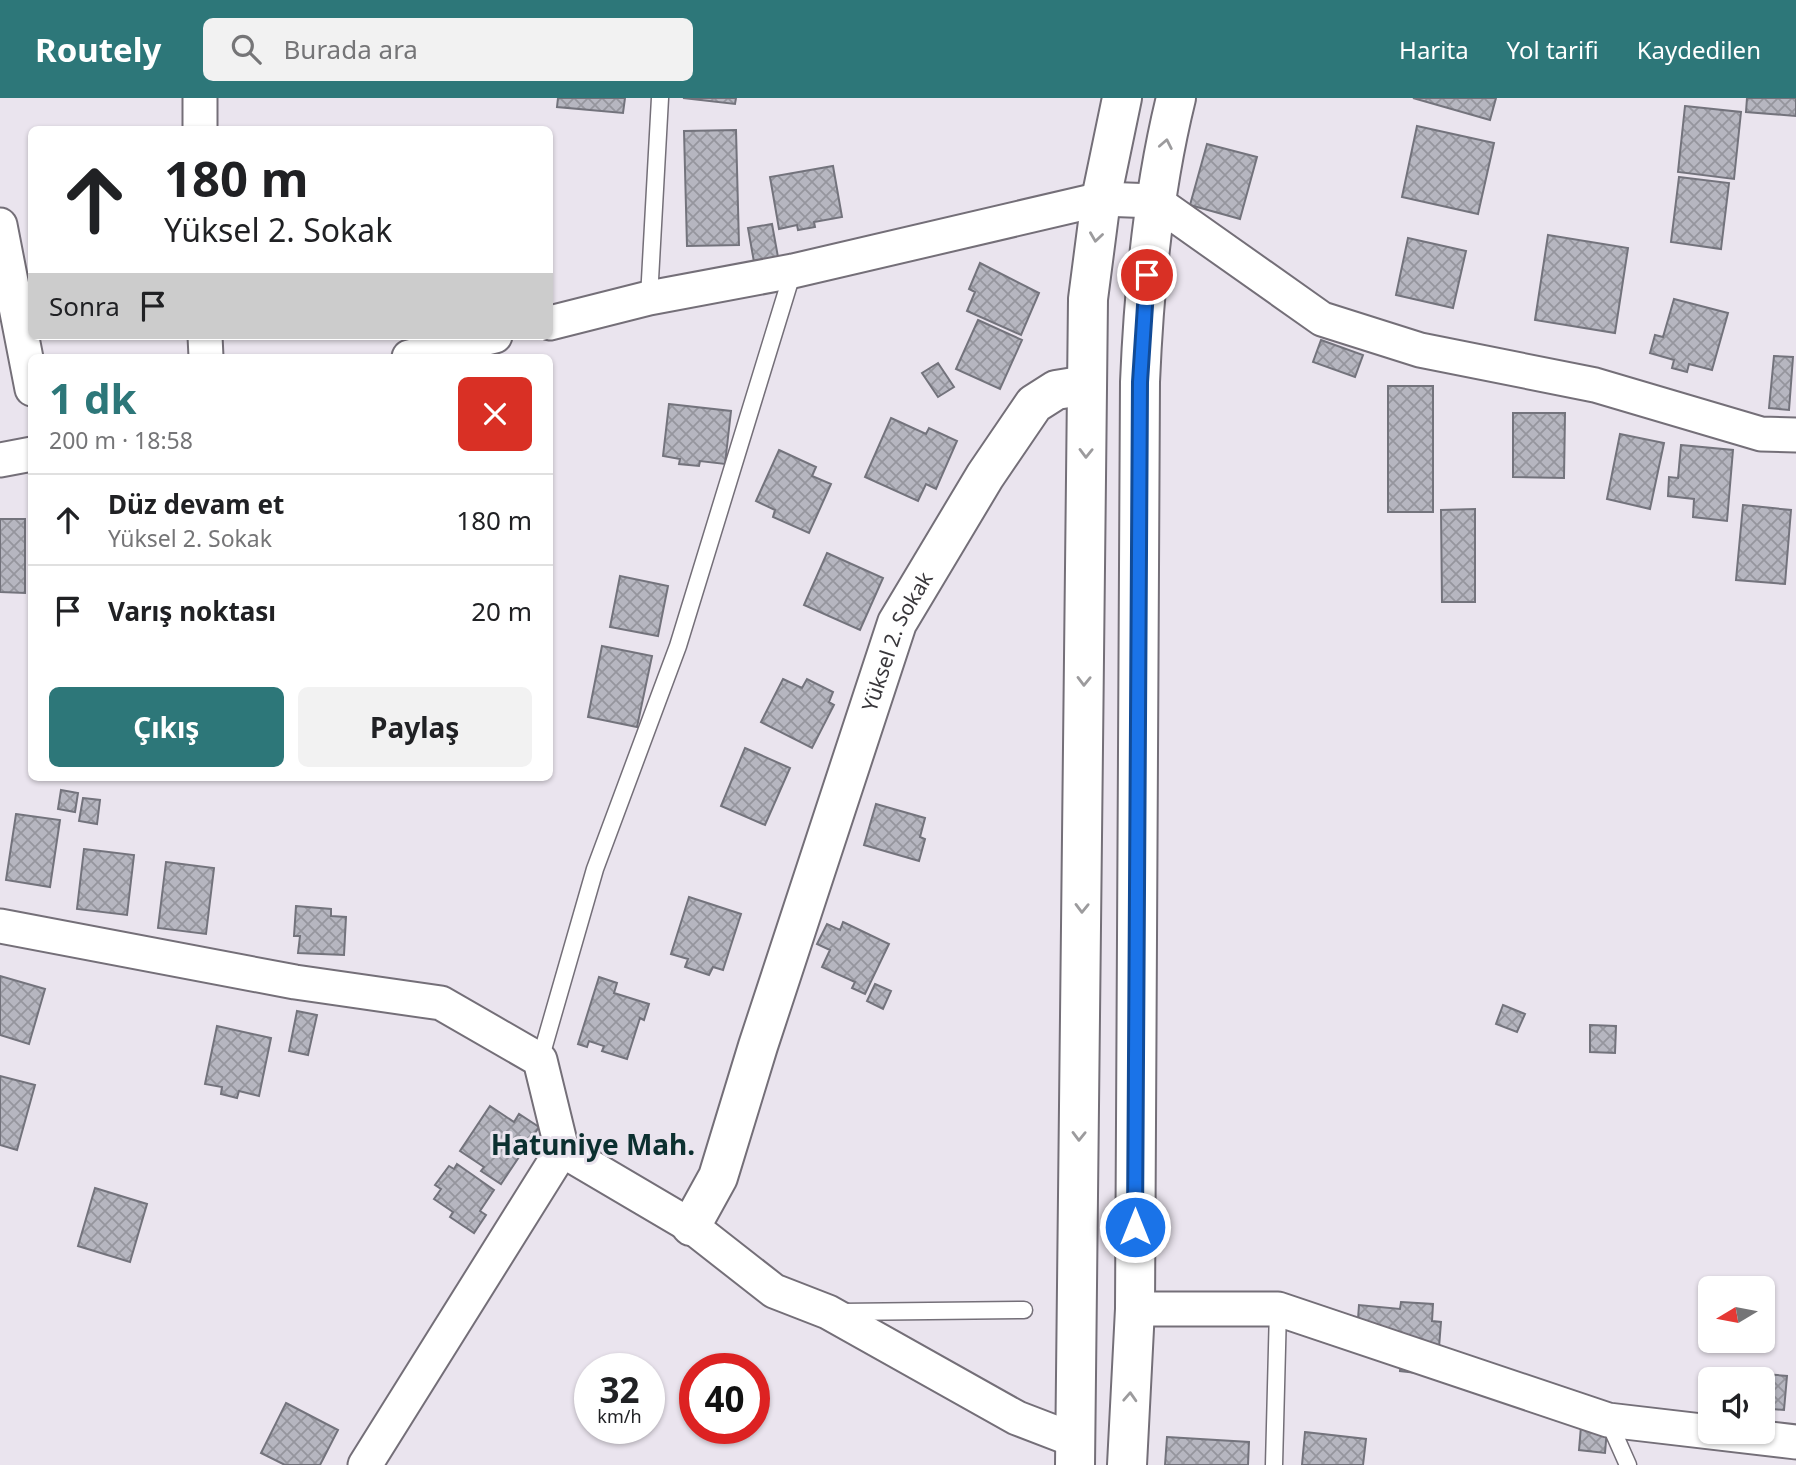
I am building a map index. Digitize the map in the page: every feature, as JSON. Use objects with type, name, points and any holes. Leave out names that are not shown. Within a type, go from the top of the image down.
[{"type":"street","points":[[200,98],[200,126]]},
{"type":"street","points":[[1076,1453],[1088,299],[1101,199],[1122,98]]},
{"type":"street","points":[[1127,1465],[1135,1309],[1140,382],[1144,299],[1155,201],[1176,98]]},
{"type":"street","points":[[553,322],[649,298],[793,271],[1101,199],[1155,201],[1322,319],[1420,350],[1595,385],[1761,434],[1796,436]]},
{"type":"street","points":[[0,225],[28,368]]},
{"type":"street","points":[[421,354],[479,340]]},
{"type":"street","name":"Yüksel 2. Sokak","points":[[691,1226],[718,1178],[758,1046],[897,623],[985,476],[1034,404],[1056,390],[1087,385]]},
{"type":"street","points":[[0,460],[28,455]]},
{"type":"street","points":[[0,926],[295,982],[441,1003],[540,1060],[562,1150],[365,1465]]},
{"type":"street","points":[[562,1150],[691,1226],[774,1291],[828,1312],[1076,1453]]},
{"type":"street","points":[[1135,1309],[1278,1309],[1608,1420],[1796,1442]]},
{"type":"lane","points":[[649,298],[660,98]]},
{"type":"lane","points":[[540,1060],[595,869],[678,646],[793,271]]},
{"type":"lane","points":[[1274,1465],[1278,1309]]},
{"type":"lane","points":[[828,1312],[1024,1310]]},
{"type":"lane","points":[[1608,1420],[1628,1465]]},
{"type":"building","points":[[558,98],[625,98],[623,113],[557,107]]},
{"type":"building","points":[[683,98],[736,98],[735,104]]},
{"type":"building","points":[[1413,98],[1496,98],[1490,120]]},
{"type":"building","points":[[1747,98],[1796,98],[1796,116],[1746,112]]},
{"type":"building","points":[[1685,106],[1741,112],[1734,179],[1678,172]]},
{"type":"building","points":[[1417,126],[1494,143],[1478,214],[1402,197]]},
{"type":"building","points":[[736,130],[739,245],[687,246],[684,131]]},
{"type":"building","points":[[1207,144],[1257,157],[1240,219],[1190,205]]},
{"type":"building","points":[[833,166],[842,217],[814,222],[815,227],[798,230],[797,225],[779,229],[770,177]]},
{"type":"building","points":[[1679,177],[1729,183],[1721,249],[1671,242]]},
{"type":"building","points":[[772,224],[778,257],[754,262],[748,228]]},
{"type":"building","points":[[1548,235],[1628,248],[1615,333],[1535,320]]},
{"type":"building","points":[[1408,238],[1466,251],[1453,308],[1396,295]]},
{"type":"building","points":[[980,263],[1039,293],[1021,335],[967,311],[975,292],[969,289]]},
{"type":"building","points":[[1674,299],[1728,313],[1712,370],[1689,364],[1687,372],[1672,368],[1674,360],[1650,353],[1655,335],[1663,337]]},
{"type":"building","points":[[978,320],[1022,340],[1000,389],[956,369]]},
{"type":"building","points":[[1321,340],[1363,355],[1355,377],[1313,362]]},
{"type":"building","points":[[1774,356],[1793,357],[1789,410],[1769,408]]},
{"type":"building","points":[[938,363],[954,387],[938,397],[922,373]]},
{"type":"building","points":[[1388,386],[1433,386],[1433,512],[1388,512]]},
{"type":"building","points":[[669,404],[731,411],[725,464],[700,461],[699,466],[679,464],[680,459],[663,456]]},
{"type":"building","points":[[1513,413],[1565,413],[1564,478],[1513,477]]},
{"type":"building","points":[[891,418],[926,434],[929,428],[957,441],[936,489],[926,484],[918,501],[865,477]]},
{"type":"building","points":[[1620,434],[1664,443],[1650,509],[1607,499]]},
{"type":"building","points":[[1681,445],[1733,450],[1727,521],[1693,517],[1694,499],[1668,496],[1669,477],[1678,478]]},
{"type":"building","points":[[779,450],[816,467],[812,476],[831,484],[809,533],[773,517],[775,510],[756,501]]},
{"type":"building","points":[[1743,505],[1791,510],[1785,584],[1736,580]]},
{"type":"building","points":[[1475,509],[1475,602],[1442,602],[1441,510]]},
{"type":"building","points":[[0,519],[25,519],[25,593],[0,592]]},
{"type":"building","points":[[827,553],[883,578],[860,630],[804,605]]},
{"type":"building","points":[[620,576],[668,586],[658,636],[610,627]]},
{"type":"building","points":[[602,646],[652,656],[637,727],[588,717]]},
{"type":"building","points":[[783,679],[802,688],[807,679],[833,692],[829,702],[834,705],[812,748],[761,722]]},
{"type":"building","points":[[745,748],[790,768],[765,825],[721,806]]},
{"type":"building","points":[[61,790],[78,793],[75,812],[58,809]]},
{"type":"building","points":[[83,798],[100,800],[97,824],[79,821]]},
{"type":"building","points":[[876,804],[925,818],[920,837],[925,839],[919,861],[864,845]]},
{"type":"building","points":[[16,814],[60,820],[50,887],[6,880]]},
{"type":"building","points":[[84,849],[134,855],[127,915],[77,909]]},
{"type":"building","points":[[166,862],[214,868],[206,934],[158,928]]},
{"type":"building","points":[[689,897],[741,914],[723,970],[713,967],[709,975],[685,967],[688,959],[671,954]]},
{"type":"building","points":[[296,906],[331,909],[331,916],[346,917],[344,955],[298,953],[300,936],[294,936]]},
{"type":"building","points":[[843,922],[889,944],[865,994],[852,988],[855,982],[822,967],[830,950],[817,944],[827,924],[840,930]]},
{"type":"building","points":[[0,976],[45,989],[29,1044],[0,1035]]},
{"type":"building","points":[[599,977],[617,983],[614,993],[649,1004],[644,1020],[640,1018],[627,1059],[602,1051],[604,1046],[589,1041],[587,1047],[578,1044]]},
{"type":"building","points":[[875,984],[891,991],[883,1009],[867,1001]]},
{"type":"building","points":[[1503,1005],[1525,1014],[1517,1032],[1496,1024]]},
{"type":"building","points":[[297,1011],[317,1015],[308,1055],[289,1051]]},
{"type":"building","points":[[1590,1025],[1616,1026],[1615,1053],[1590,1052]]},
{"type":"building","points":[[217,1026],[271,1038],[259,1096],[239,1091],[237,1098],[221,1094],[222,1087],[205,1084]]},
{"type":"building","points":[[0,1076],[35,1085],[17,1150],[0,1145]]},
{"type":"building","points":[[490,1106],[514,1122],[519,1114],[539,1127],[501,1184],[481,1171],[484,1167],[460,1151]]},
{"type":"building","points":[[457,1164],[494,1190],[480,1211],[486,1215],[474,1233],[450,1217],[453,1212],[434,1199],[441,1189],[435,1185],[449,1166],[454,1169]]},
{"type":"building","points":[[95,1188],[147,1204],[130,1262],[78,1246]]},
{"type":"building","points":[[1401,1302],[1433,1304],[1432,1321],[1441,1322],[1438,1360],[1426,1374],[1400,1371],[1401,1357],[1357,1333],[1359,1305],[1400,1309]]},
{"type":"building","points":[[1775,1375],[1787,1376],[1784,1410],[1775,1409]]},
{"type":"building","points":[[286,1403],[338,1430],[320,1465],[285,1465],[261,1453]]},
{"type":"building","points":[[1581,1426],[1607,1429],[1605,1453],[1579,1450]]},
{"type":"building","points":[[1305,1432],[1366,1439],[1363,1465],[1302,1465]]},
{"type":"building","points":[[1167,1437],[1249,1442],[1248,1465],[1165,1465]]},
{"type":"district","name":"Hatuniye Mah.","points":[[593,1144]]},
{"type":"route","points":[[1135,1227],[1140,382],[1147,275]]}]
